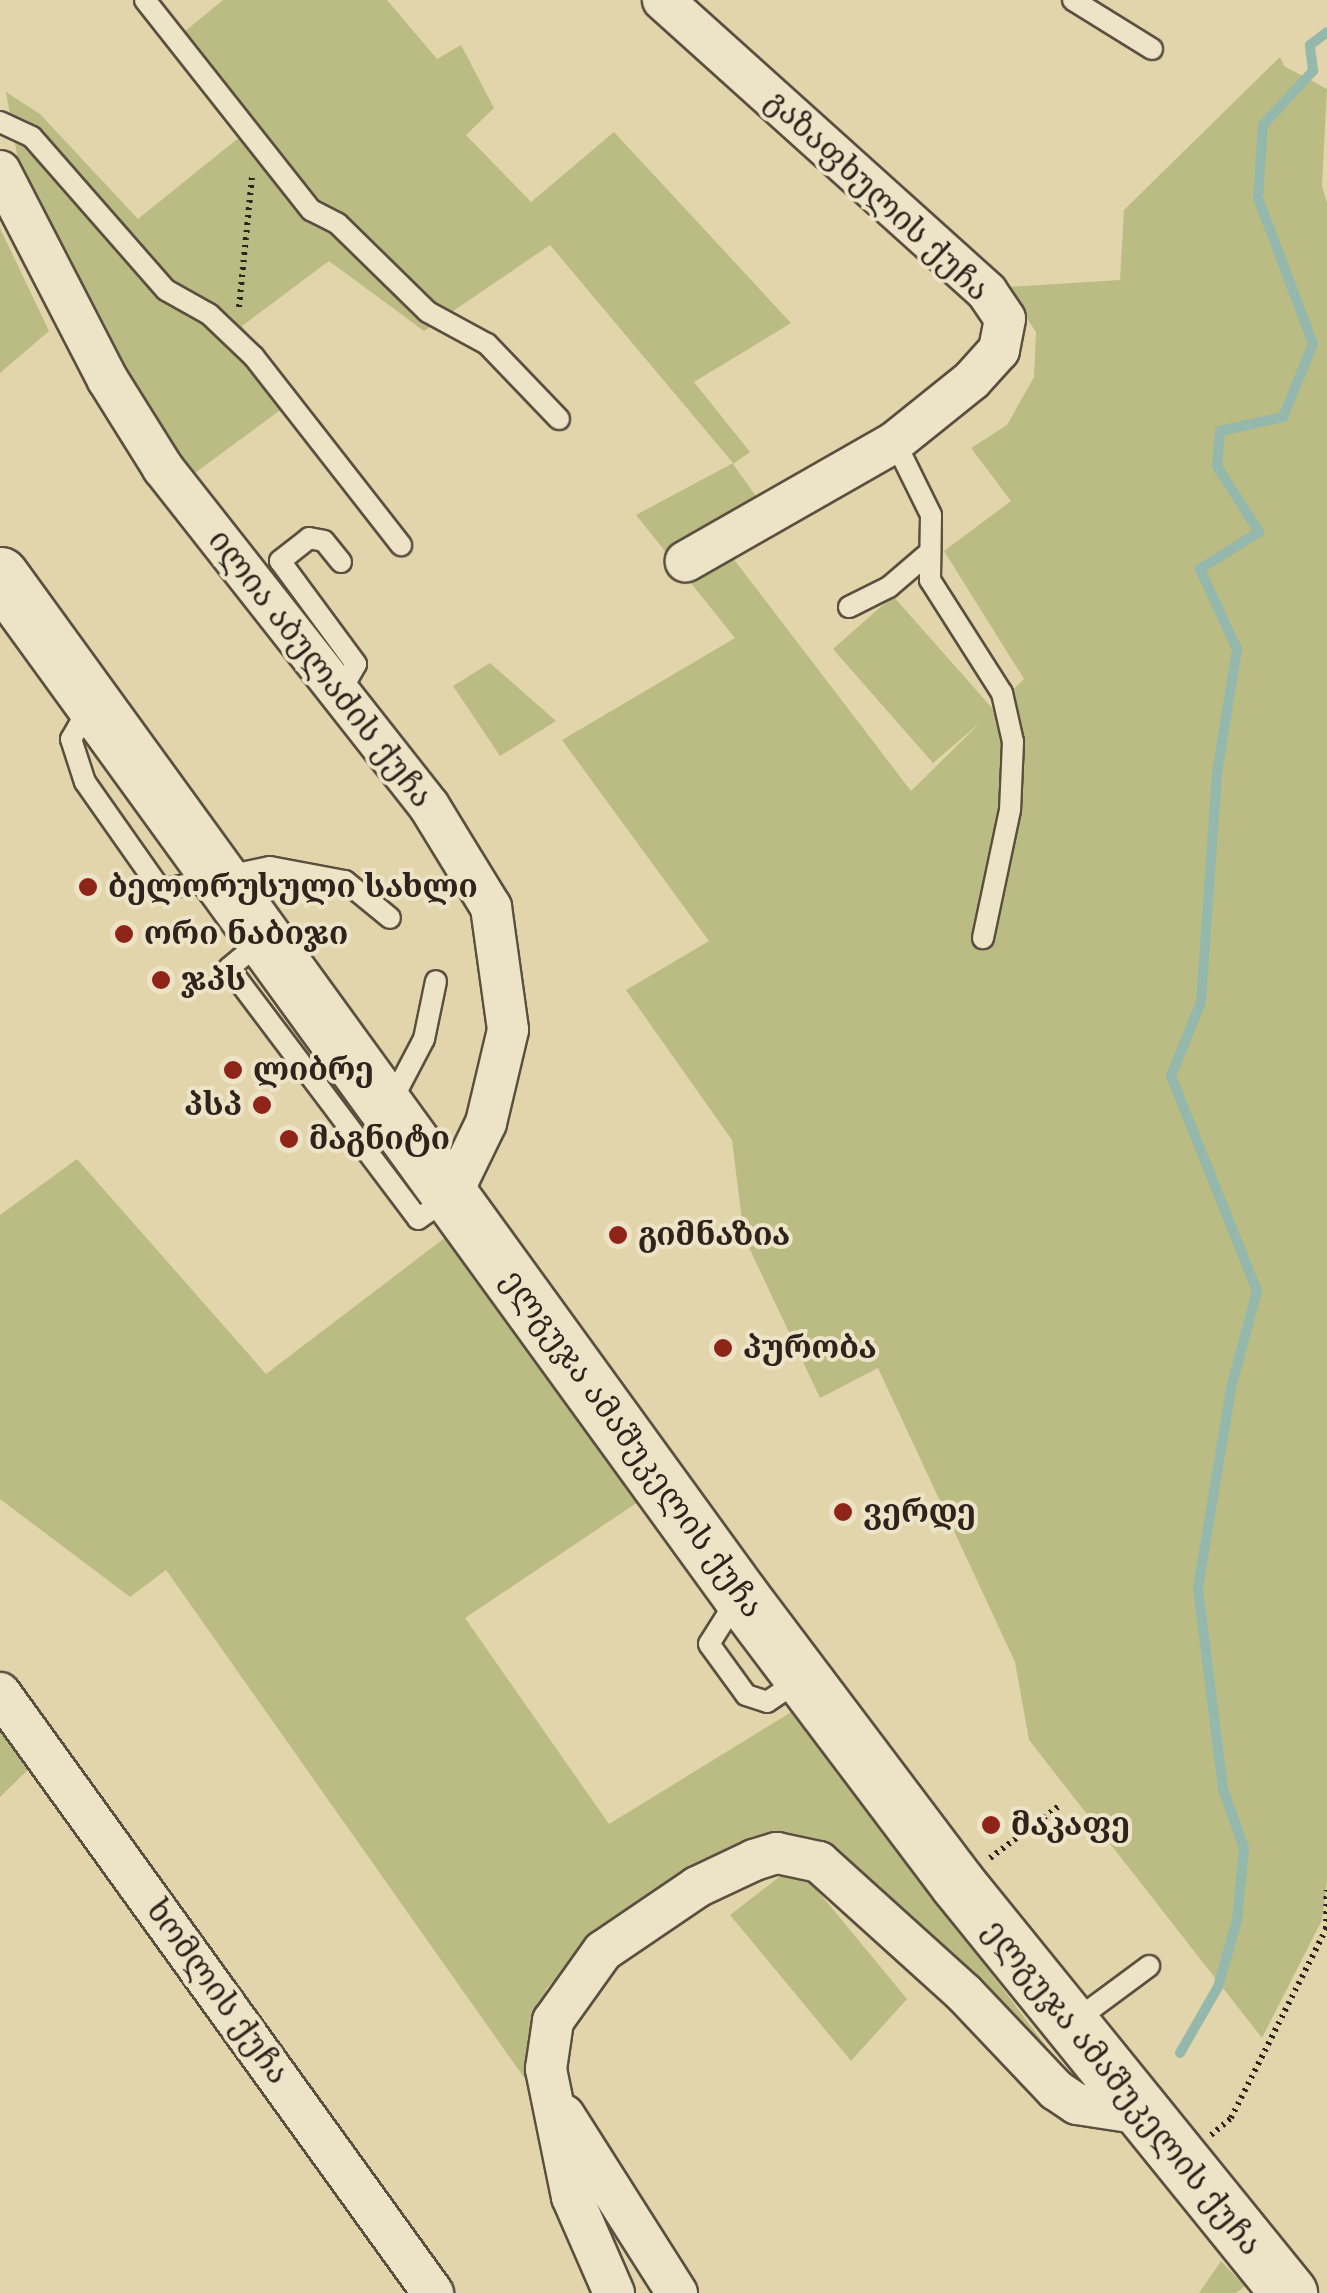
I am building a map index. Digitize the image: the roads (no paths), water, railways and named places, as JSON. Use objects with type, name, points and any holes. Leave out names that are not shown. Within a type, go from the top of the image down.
[{"type":"main road","name":"ელგუჯა ამაშუკელის ქუჩა","points":[[0,575],[94,699],[802,1678],[957,1883],[1289,2293]]},
{"type":"street","name":"გაზაფხულის ქუჩა","points":[[663,0],[988,292],[1005,319],[999,350],[972,380],[894,442],[686,562]]},
{"type":"street","name":"ილია აბულაძის ქუჩა","points":[[0,170],[108,380],[163,468],[429,806],[491,906],[508,1030],[486,1124],[451,1196]]},
{"type":"street","name":"ხომლის ქუჩა","points":[[0,1693],[433,2293]]},
{"type":"street","points":[[614,2293],[572,2196],[549,2092],[553,2021],[603,1951],[697,1886],[777,1853],[819,1862],[857,1892],[1056,2090],[1077,2104],[1142,2114]]},
{"type":"street","points":[[549,2092],[678,2293]]},
{"type":"lane","points":[[145,0],[266,160],[311,210],[338,224],[428,312],[487,344],[559,419]]},
{"type":"lane","points":[[1073,0],[1152,49]]},
{"type":"lane","points":[[0,122],[45,150],[166,290],[209,314],[254,357],[402,544]]},
{"type":"lane","points":[[894,442],[931,515],[930,580],[1002,693],[1013,742],[1010,810],[983,938]]},
{"type":"lane","points":[[340,692],[356,664],[280,561],[310,538],[324,541],[342,562]]},
{"type":"lane","points":[[849,607],[889,587],[930,552]]},
{"type":"lane","points":[[221,876],[270,867],[345,881],[390,918]]},
{"type":"lane","points":[[266,938],[229,968],[418,1219],[451,1196]]},
{"type":"lane","points":[[388,1109],[424,1039],[436,982]]},
{"type":"lane","points":[[1071,2024],[1149,1966]]},
{"type":"waterway","points":[[1180,2053],[1218,1987],[1237,1920],[1244,1848],[1223,1789],[1198,1588],[1231,1388],[1257,1291],[1171,1076],[1201,1002],[1217,773],[1237,649],[1200,569],[1259,532],[1217,466],[1220,431],[1283,417],[1313,344],[1258,198],[1263,125],[1313,71],[1310,45],[1327,32]]},
{"type":"place","name":"ბელორუსული სახლი","points":[[88,887]]},
{"type":"place","name":"ორი ნაბიჯი","points":[[124,934]]},
{"type":"place","name":"ჯპს","points":[[161,980]]},
{"type":"place","name":"ლიბრე","points":[[233,1070]]},
{"type":"place","name":"პსპ","points":[[262,1105]]},
{"type":"place","name":"მაგნიტი","points":[[289,1139]]},
{"type":"place","name":"გიმნაზია","points":[[618,1235]]},
{"type":"place","name":"პურობა","points":[[723,1348]]},
{"type":"place","name":"ვერდე","points":[[843,1512]]},
{"type":"place","name":"მაკაფე","points":[[991,1825]]}]
